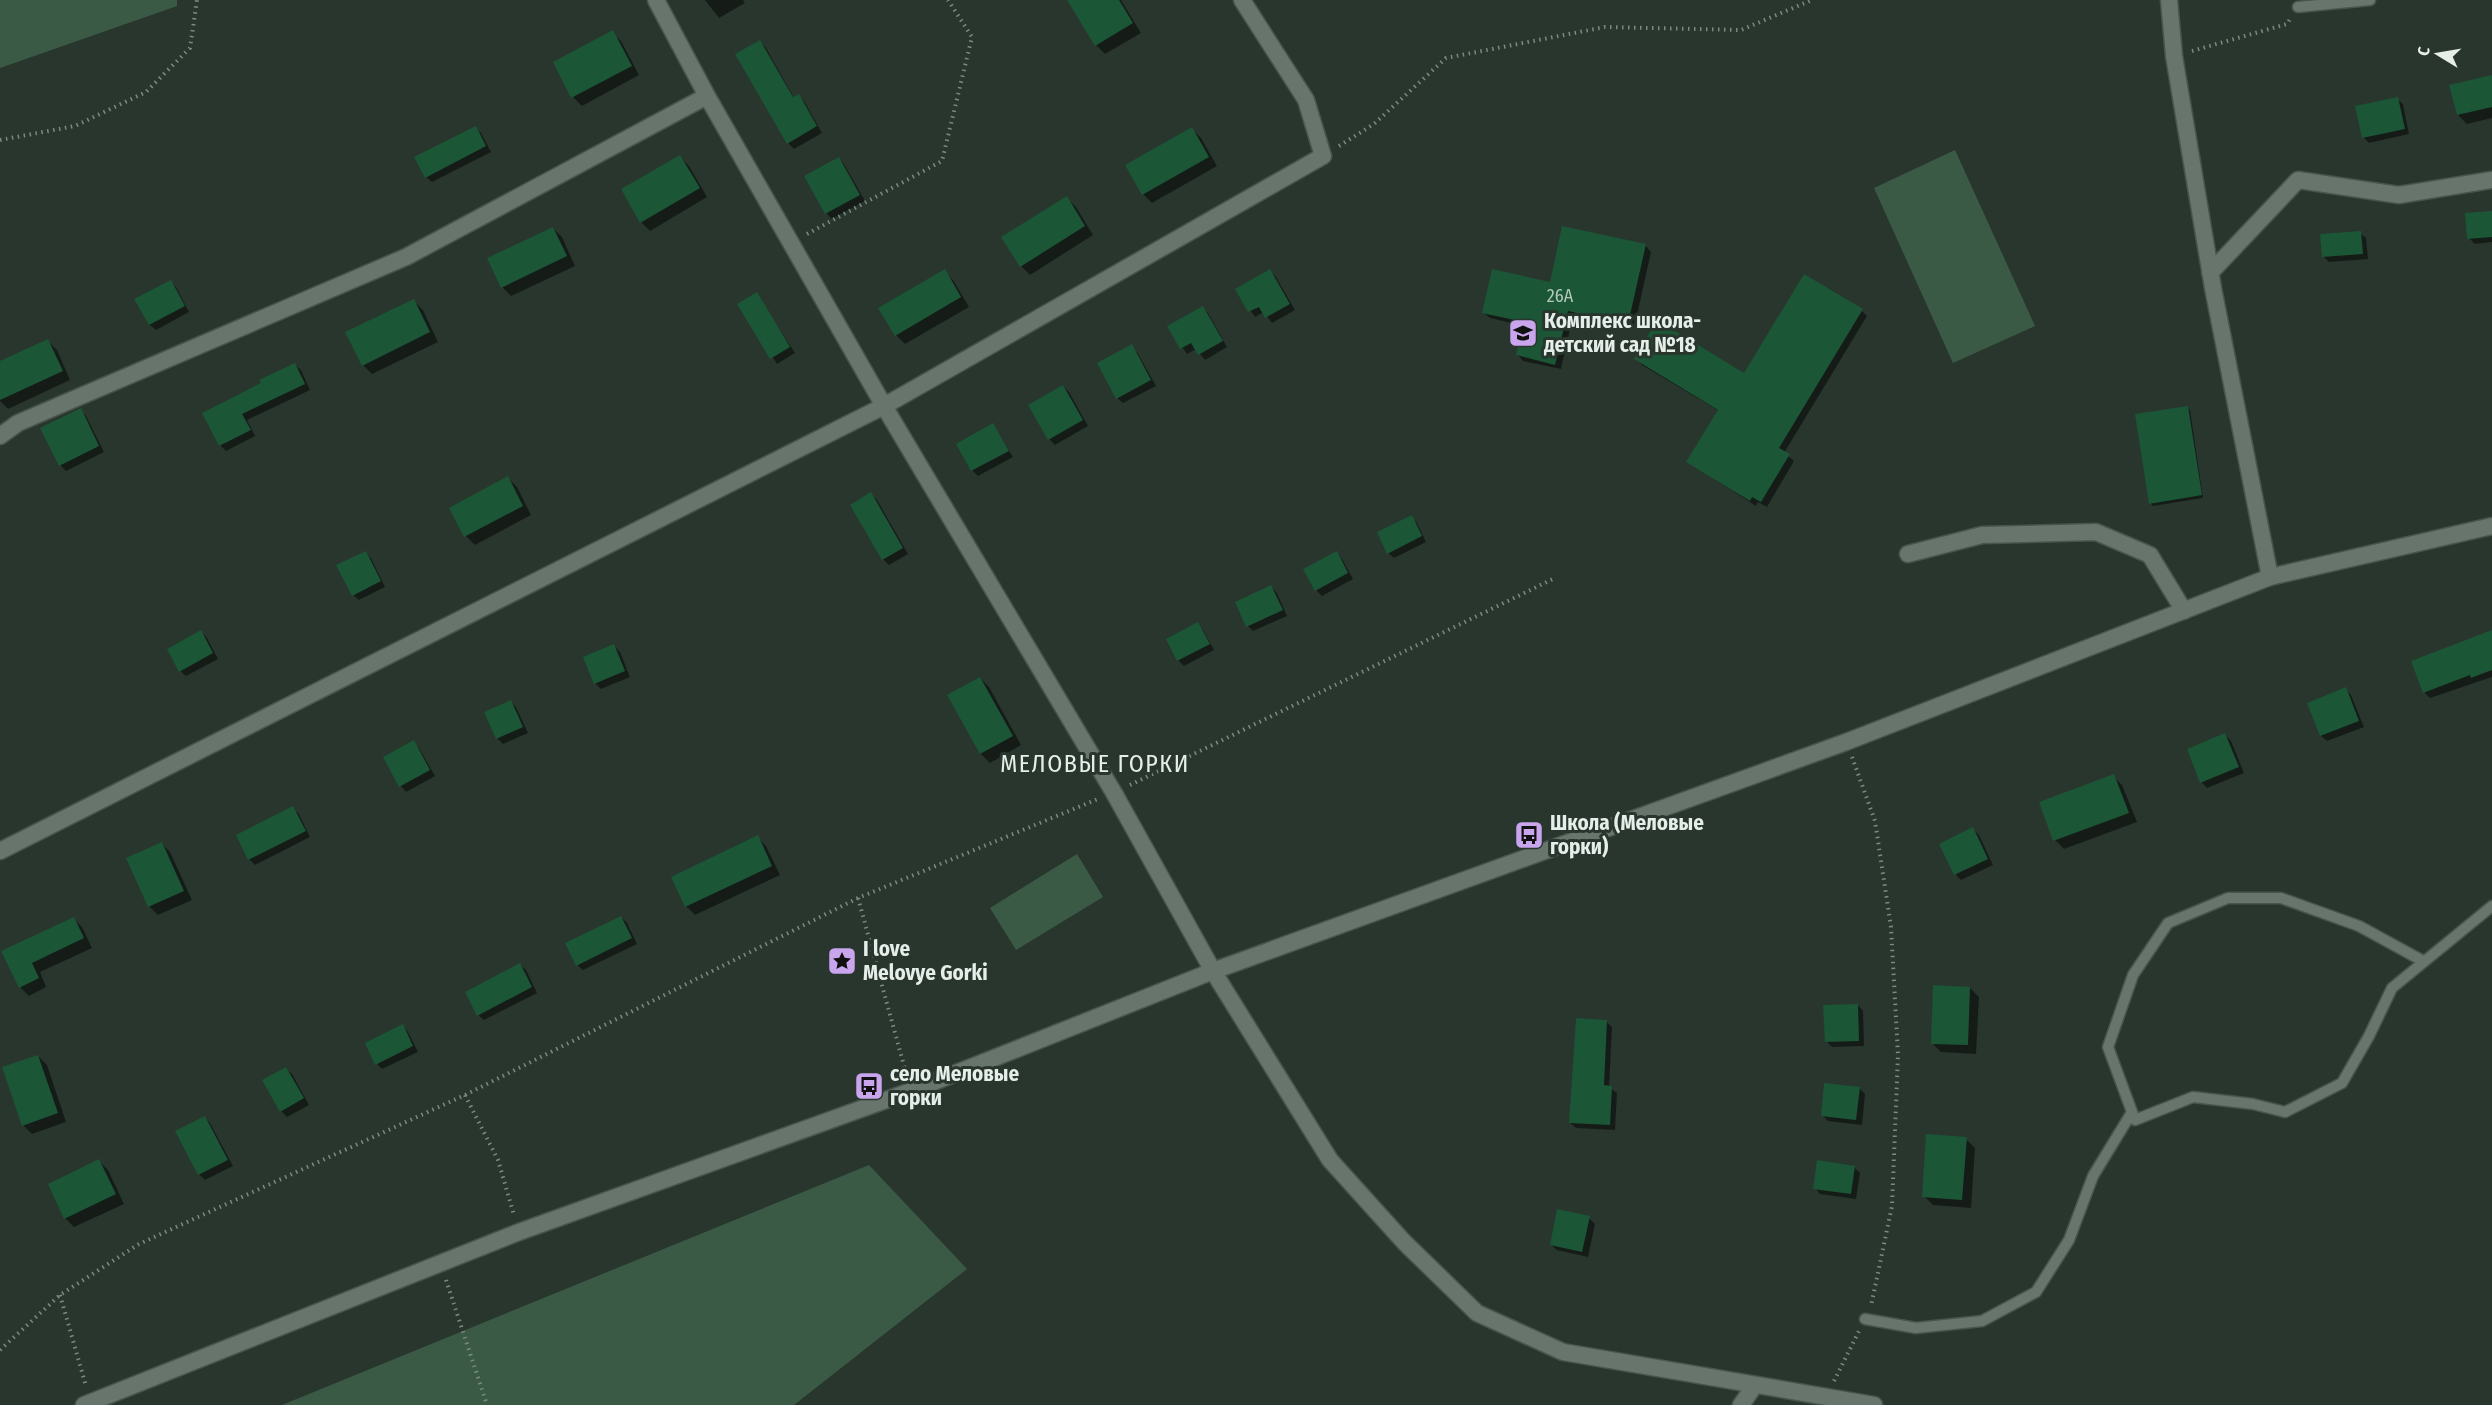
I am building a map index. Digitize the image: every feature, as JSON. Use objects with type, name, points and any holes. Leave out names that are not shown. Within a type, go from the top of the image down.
[{"type":"street","points":[[656,0],[707,96],[884,406],[1114,793],[1213,971],[1330,1160],[1404,1242],[1477,1313],[1563,1352],[1874,1405]]},
{"type":"street","points":[[0,851],[884,406],[1323,156],[1306,100],[1242,0]]},
{"type":"street","points":[[2169,0],[2174,56],[2210,273],[2270,577]]},
{"type":"street","points":[[0,436],[18,423],[406,257],[707,96]]},
{"type":"street","points":[[2210,273],[2298,180],[2399,195],[2492,180]]},
{"type":"street","points":[[88,1403],[519,1233],[911,1091],[1213,971],[1846,742],[2270,577],[2492,526]]},
{"type":"street","points":[[1908,554],[1982,536],[2096,532],[2150,555],[2184,611]]},
{"type":"street","points":[[1741,1405],[1755,1385]]},
{"type":"lane","points":[[2298,7],[2370,0]]},
{"type":"lane","points":[[2423,961],[2359,926],[2281,898],[2228,898],[2168,923],[2133,975],[2108,1047],[2135,1120],[2193,1097],[2253,1104],[2285,1112],[2342,1083],[2369,1036],[2392,988],[2492,906]]},
{"type":"lane","points":[[1865,1319],[1916,1328],[1982,1321],[2036,1292],[2068,1240],[2093,1176],[2132,1113]]},
{"type":"path","points":[[0,140],[75,126],[146,93],[190,48],[197,0]]},
{"type":"path","points":[[791,243],[942,161],[972,37],[948,0]]},
{"type":"path","points":[[1323,156],[1374,124],[1446,58],[1605,27],[1741,30],[1812,0]]},
{"type":"path","points":[[2174,56],[2287,24],[2298,7]]},
{"type":"path","points":[[0,1350],[60,1295],[139,1244],[465,1095],[858,898],[1114,793],[1555,578]]},
{"type":"path","points":[[1826,1398],[1870,1308],[1892,1206],[1898,1055],[1891,927],[1875,821],[1846,742]]},
{"type":"path","points":[[858,898],[911,1091]]},
{"type":"path","points":[[465,1095],[498,1160],[519,1233]]},
{"type":"path","points":[[440,1264],[487,1405]]},
{"type":"path","points":[[60,1295],[88,1403]]},
{"type":"green space","points":[[0,0],[177,0],[177,6],[0,68]]},
{"type":"green space","points":[[1955,150],[2035,326],[1953,363],[1874,188]]},
{"type":"green space","points":[[1077,854],[1103,897],[1016,950],[990,908]]},
{"type":"green space","points":[[869,1165],[967,1269],[794,1405],[282,1405]]},
{"type":"building","points":[[1067,0],[1119,0],[1133,23],[1095,46]]},
{"type":"building","points":[[613,30],[632,66],[571,98],[553,62]]},
{"type":"building","points":[[760,40],[793,97],[799,94],[817,126],[787,144],[735,54]]},
{"type":"building","points":[[2492,75],[2492,107],[2457,115],[2449,85]]},
{"type":"building","points":[[2398,97],[2405,129],[2362,138],[2355,106]]},
{"type":"building","points":[[476,126],[486,146],[425,178],[414,157]]},
{"type":"building","points":[[1192,127],[1209,157],[1142,195],[1125,165]]},
{"type":"building","points":[[680,155],[700,188],[640,223],[621,189]]},
{"type":"building","points":[[839,157],[860,195],[825,214],[804,176]]},
{"type":"building","points":[[1067,196],[1085,226],[1020,267],[1001,237]]},
{"type":"building","points":[[2492,211],[2492,237],[2467,239],[2465,213]]},
{"type":"building","points":[[1562,226],[1646,244],[1628,324],[1568,311],[1555,365],[1516,355],[1524,322],[1482,313],[1492,269],[1550,282]]},
{"type":"building","points":[[553,227],[567,256],[501,288],[487,258]]},
{"type":"building","points":[[2361,231],[2363,254],[2322,257],[2320,234]]},
{"type":"building","points":[[945,269],[961,297],[895,336],[878,308]]},
{"type":"building","points":[[1270,269],[1290,304],[1265,318],[1259,307],[1248,312],[1235,289]]},
{"type":"building","points":[[1804,274],[1863,309],[1779,448],[1790,454],[1761,502],[1752,497],[1750,501],[1686,462],[1718,410],[1634,359],[1657,320],[1744,373]]},
{"type":"building","points":[[171,280],[185,306],[149,325],[134,299]]},
{"type":"building","points":[[757,292],[790,347],[770,359],[737,304]]},
{"type":"building","points":[[414,299],[430,332],[362,366],[345,332]]},
{"type":"building","points":[[1203,306],[1223,341],[1198,355],[1191,343],[1180,349],[1167,326]]},
{"type":"building","points":[[48,339],[63,371],[0,400],[0,361]]},
{"type":"building","points":[[1132,344],[1151,380],[1116,399],[1097,363]]},
{"type":"building","points":[[295,363],[305,384],[242,414],[251,430],[219,446],[202,413],[261,383],[259,380]]},
{"type":"building","points":[[1063,385],[1083,420],[1048,440],[1028,405]]},
{"type":"building","points":[[2188,406],[2202,495],[2149,504],[2135,414]]},
{"type":"building","points":[[81,408],[99,446],[59,466],[40,428]]},
{"type":"building","points":[[993,423],[1009,451],[971,471],[956,444]]},
{"type":"building","points":[[508,476],[523,506],[464,537],[449,508]]},
{"type":"building","points":[[871,492],[903,548],[882,560],[850,505]]},
{"type":"building","points":[[1412,515],[1422,536],[1387,554],[1377,532]]},
{"type":"building","points":[[366,551],[381,581],[352,596],[336,565]]},
{"type":"building","points":[[1337,551],[1348,573],[1315,591],[1303,569]]},
{"type":"building","points":[[1271,585],[1283,610],[1246,627],[1235,602]]},
{"type":"building","points":[[1198,622],[1210,644],[1177,661],[1166,639]]},
{"type":"building","points":[[201,630],[213,653],[179,672],[167,649]]},
{"type":"building","points":[[2492,630],[2492,670],[2471,678],[2470,675],[2423,693],[2411,661]]},
{"type":"building","points":[[614,644],[625,671],[594,684],[583,657]]},
{"type":"building","points":[[980,677],[1013,736],[980,754],[947,695]]},
{"type":"building","points":[[2346,687],[2359,721],[2320,736],[2307,703]]},
{"type":"building","points":[[511,700],[523,727],[496,739],[484,712]]},
{"type":"building","points":[[2225,733],[2239,767],[2200,783],[2187,749]]},
{"type":"building","points":[[414,740],[430,770],[399,787],[383,757]]},
{"type":"building","points":[[2114,774],[2129,813],[2053,841],[2039,802]]},
{"type":"building","points":[[293,806],[306,831],[248,860],[236,835]]},
{"type":"building","points":[[1973,827],[1988,859],[1954,875],[1939,844]]},
{"type":"building","points":[[758,835],[772,866],[685,907],[671,877]]},
{"type":"building","points":[[162,842],[184,891],[148,907],[126,858]]},
{"type":"building","points":[[621,916],[632,938],[576,966],[565,943]]},
{"type":"building","points":[[74,917],[84,938],[32,963],[39,978],[19,988],[1,951]]},
{"type":"building","points":[[520,963],[532,987],[477,1016],[465,992]]},
{"type":"building","points":[[1933,985],[1970,987],[1968,1045],[1931,1044]]},
{"type":"building","points":[[1858,1004],[1859,1041],[1825,1042],[1823,1005]]},
{"type":"building","points":[[1576,1018],[1607,1020],[1604,1085],[1612,1086],[1610,1125],[1569,1123]]},
{"type":"building","points":[[403,1024],[413,1046],[375,1065],[365,1043]]},
{"type":"building","points":[[38,1055],[58,1113],[22,1126],[2,1067]]},
{"type":"building","points":[[286,1067],[304,1098],[280,1112],[262,1080]]},
{"type":"building","points":[[1824,1083],[1860,1087],[1856,1120],[1821,1116]]},
{"type":"building","points":[[205,1116],[228,1160],[198,1175],[175,1131]]},
{"type":"building","points":[[1926,1134],[1967,1137],[1962,1200],[1922,1197]]},
{"type":"building","points":[[99,1159],[116,1194],[64,1219],[48,1184]]},
{"type":"building","points":[[1817,1160],[1855,1166],[1851,1194],[1813,1189]]},
{"type":"building","points":[[1557,1209],[1590,1216],[1582,1252],[1550,1245]]},
{"type":"place","name":"Комплекс школа- детский сад №18","points":[[1523,333]]},
{"type":"place","name":"Школа (Меловые горки)","points":[[1529,835]]},
{"type":"place","name":"I love Melovye Gorki","points":[[842,961]]},
{"type":"place","name":"село Меловые горки","points":[[869,1086]]},
{"type":"district","name":"МЕЛОВЫЕ ГОРКИ","points":[[1095,764]]}]
